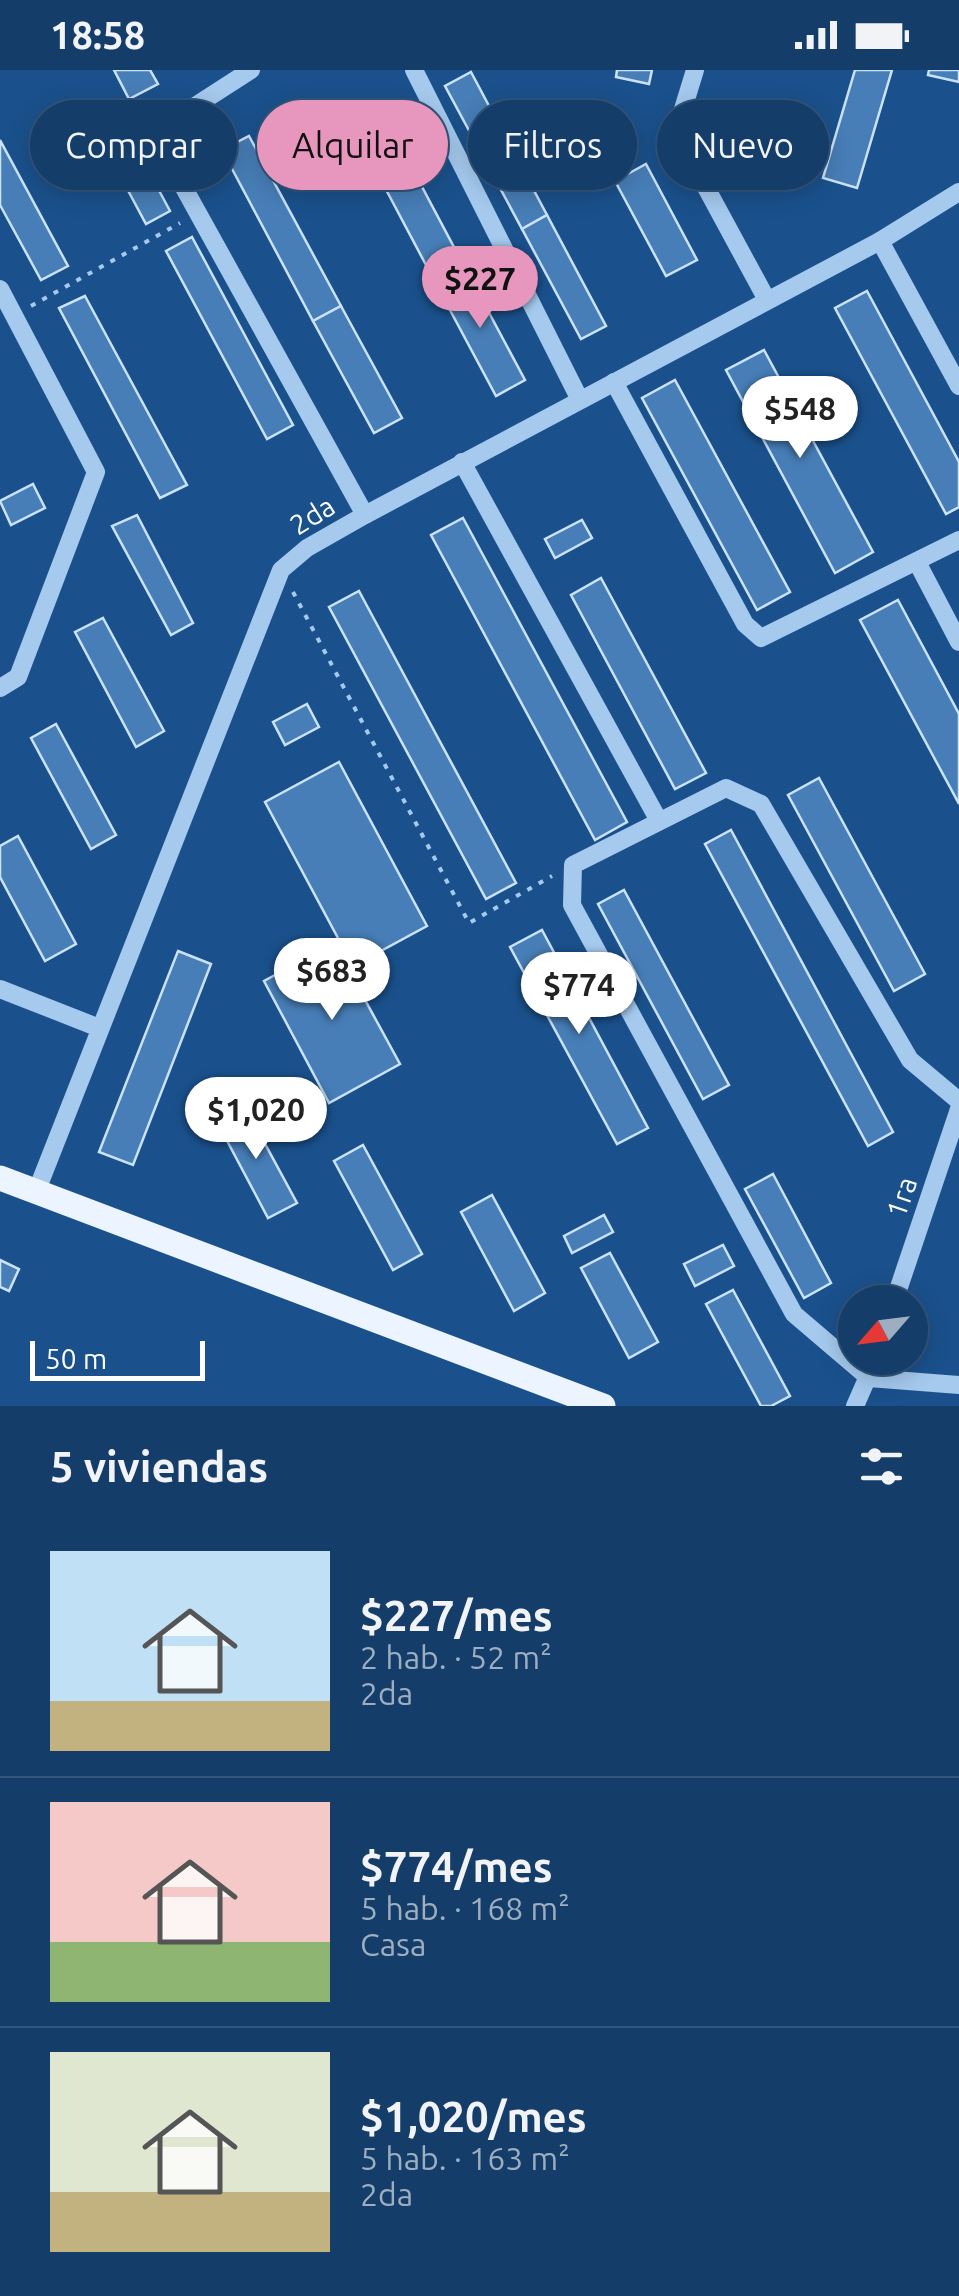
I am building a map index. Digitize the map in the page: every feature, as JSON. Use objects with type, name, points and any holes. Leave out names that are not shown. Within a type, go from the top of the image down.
[{"type":"main road","points":[[0,1178],[604,1406]]},
{"type":"street","points":[[250,70],[192,108],[172,168],[365,515]]},
{"type":"street","points":[[414,70],[579,398]]},
{"type":"street","points":[[695,70],[676,132],[767,300]]},
{"type":"street","name":"2da","points":[[36,1190],[281,570],[307,548],[365,515],[880,240],[959,192]]},
{"type":"street","points":[[880,240],[959,386]]},
{"type":"street","points":[[0,290],[96,472],[18,677],[0,688]]},
{"type":"street","points":[[614,382],[745,624],[761,638],[918,564],[959,540]]},
{"type":"street","points":[[462,462],[659,821]]},
{"type":"street","points":[[918,564],[959,642]]},
{"type":"street","points":[[959,1101],[910,1060],[761,804],[726,788],[572,864],[572,905],[794,1314],[869,1378],[959,1385]]},
{"type":"street","points":[[0,989],[97,1028]]},
{"type":"street","name":"1ra","points":[[900,1285],[959,1109]]},
{"type":"street","points":[[855,1406],[870,1375]]},
{"type":"path","points":[[14,315],[197,213]]},
{"type":"path","points":[[281,570],[469,923],[572,864]]},
{"type":"building","points":[[114,70],[150,70],[158,84],[129,99]]},
{"type":"building","points":[[617,70],[652,70],[649,84],[616,77]]},
{"type":"building","points":[[855,70],[892,70],[857,188],[829,180],[829,158]]},
{"type":"building","points":[[929,70],[959,70],[959,82],[928,75]]},
{"type":"building","points":[[471,72],[486,100],[468,100],[468,129],[445,86]]},
{"type":"building","points":[[249,136],[257,151],[257,190],[278,190],[341,306],[313,321],[237,178],[237,142]]},
{"type":"building","points":[[0,140],[68,266],[41,280],[0,205]]},
{"type":"building","points":[[646,164],[697,260],[666,276],[620,190],[637,190],[637,169]]},
{"type":"building","points":[[128,190],[159,190],[170,211],[146,224]]},
{"type":"building","points":[[386,190],[424,190],[464,266],[435,282]]},
{"type":"building","points":[[501,190],[534,190],[547,215],[522,229]]},
{"type":"building","points":[[547,215],[606,326],[581,339],[522,229]]},
{"type":"building","points":[[192,237],[293,425],[267,439],[166,251]]},
{"type":"building","points":[[464,266],[525,380],[496,396],[435,282]]},
{"type":"building","points":[[867,291],[959,462],[959,507],[946,514],[835,308]]},
{"type":"building","points":[[85,296],[187,485],[160,498],[59,308]]},
{"type":"building","points":[[341,306],[402,418],[374,433],[313,321]]},
{"type":"building","points":[[764,350],[873,552],[835,573],[726,370]]},
{"type":"building","points":[[675,380],[790,592],[757,610],[642,398]]},
{"type":"building","points":[[33,484],[45,508],[11,525],[0,501]]},
{"type":"building","points":[[137,515],[193,623],[171,635],[112,526]]},
{"type":"building","points":[[463,518],[627,822],[595,840],[431,535]]},
{"type":"building","points":[[582,520],[592,538],[555,558],[545,539]]},
{"type":"building","points":[[601,578],[706,773],[675,789],[571,595]]},
{"type":"building","points":[[359,591],[516,883],[486,899],[329,607]]},
{"type":"building","points":[[898,600],[959,714],[959,804],[860,620]]},
{"type":"building","points":[[103,618],[164,731],[136,747],[75,632]]},
{"type":"building","points":[[307,704],[319,727],[285,745],[273,722]]},
{"type":"building","points":[[56,724],[116,835],[91,849],[31,738]]},
{"type":"building","points":[[339,762],[427,926],[353,966],[265,802]]},
{"type":"building","points":[[819,778],[925,974],[894,991],[788,795]]},
{"type":"building","points":[[731,830],[893,1132],[868,1146],[705,844]]},
{"type":"building","points":[[18,836],[76,944],[45,961],[0,877],[0,846]]},
{"type":"building","points":[[624,890],[729,1085],[703,1099],[598,904]]},
{"type":"building","points":[[542,930],[648,1128],[617,1144],[510,947]]},
{"type":"building","points":[[334,943],[400,1064],[329,1103],[264,981]]},
{"type":"building","points":[[178,951],[211,964],[133,1165],[99,1152]]},
{"type":"building","points":[[244,1105],[297,1203],[268,1218],[216,1120]]},
{"type":"building","points":[[363,1145],[422,1254],[393,1270],[334,1161]]},
{"type":"building","points":[[773,1174],[831,1283],[804,1298],[745,1189]]},
{"type":"building","points":[[492,1195],[545,1293],[514,1311],[461,1212]]},
{"type":"building","points":[[604,1215],[613,1232],[572,1253],[564,1236]]},
{"type":"building","points":[[723,1245],[734,1266],[695,1286],[684,1264]]},
{"type":"building","points":[[610,1253],[658,1342],[629,1358],[581,1268]]},
{"type":"building","points":[[0,1260],[19,1269],[9,1291],[0,1287]]},
{"type":"building","points":[[733,1290],[790,1396],[771,1406],[761,1406],[706,1304]]}]
